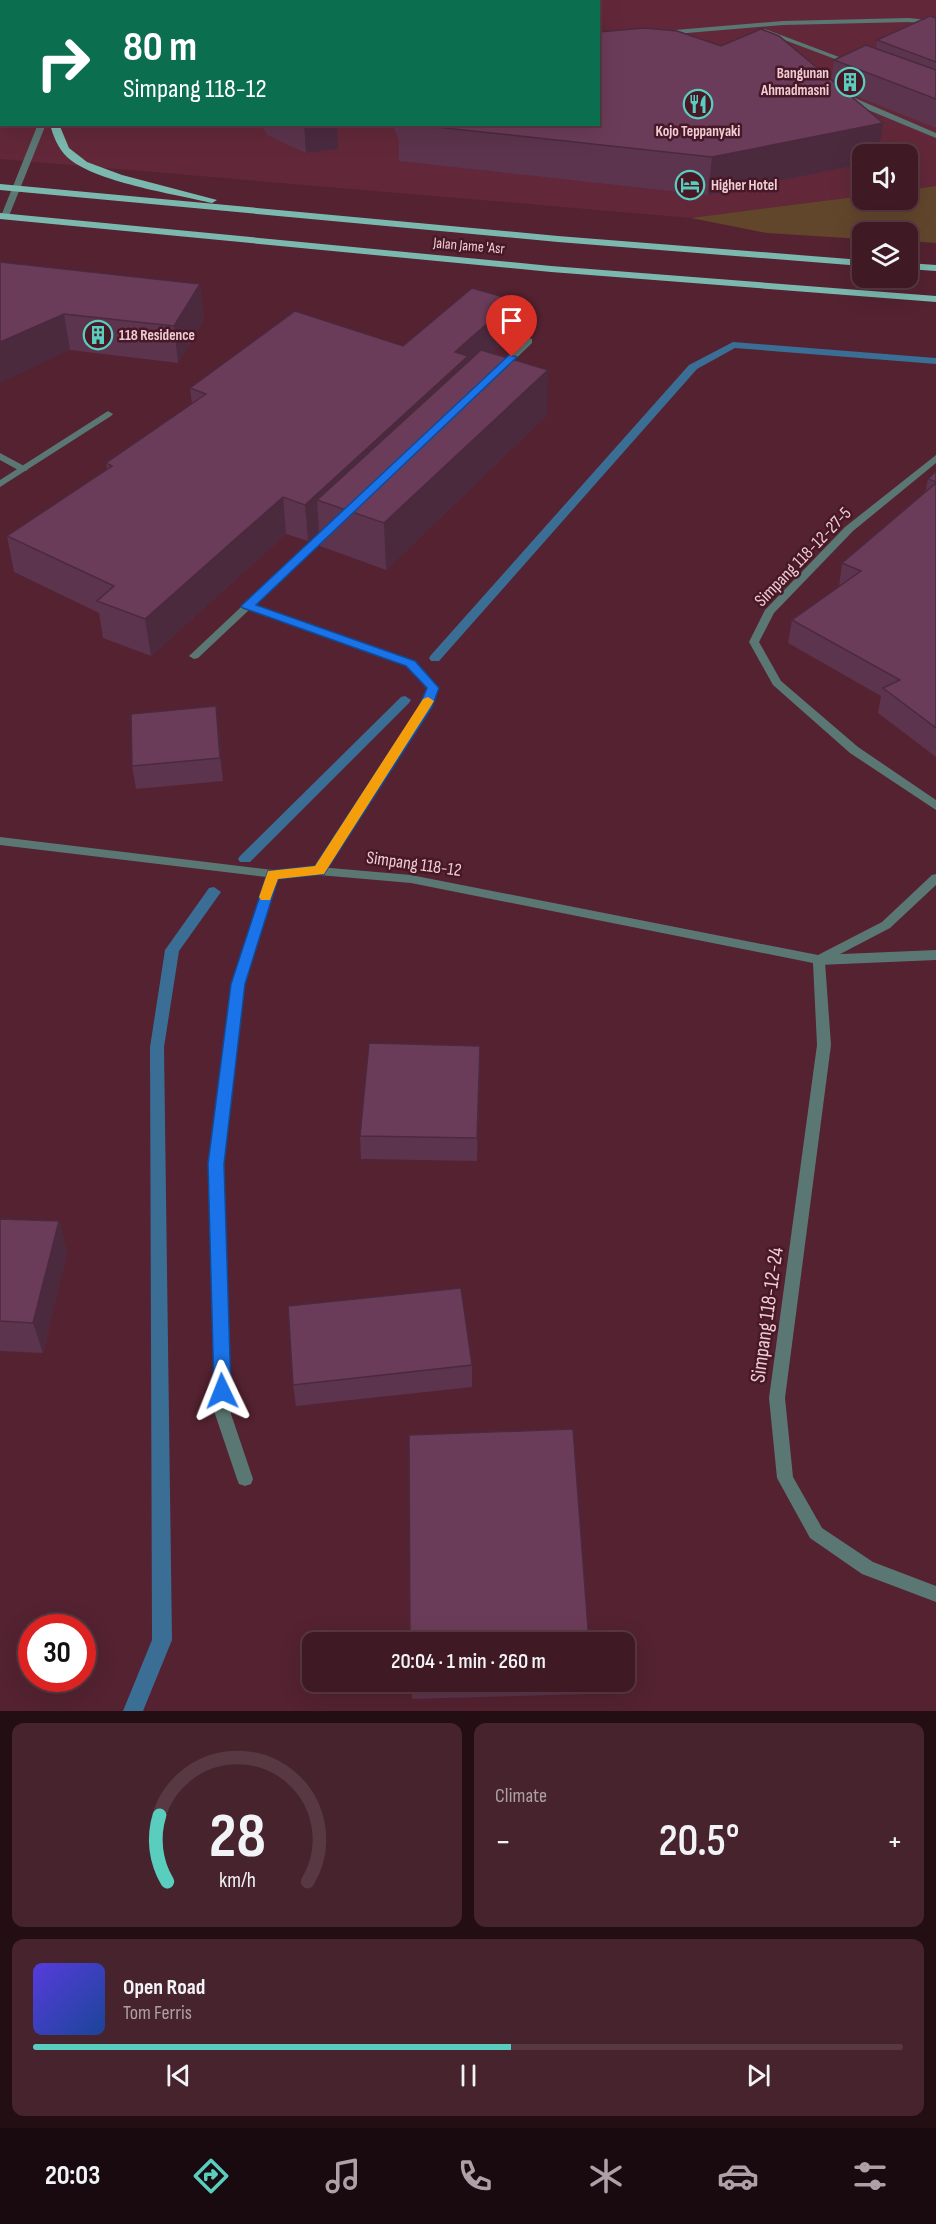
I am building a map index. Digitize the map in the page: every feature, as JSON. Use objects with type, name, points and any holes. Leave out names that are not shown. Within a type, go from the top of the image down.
[{"type":"main road","points":[[55,126],[60,141],[74,158],[102,170],[141,183],[262,212]]},
{"type":"main road","name":"Jalan Jame 'Asr","points":[[0,187],[558,239],[852,262]]},
{"type":"main road","name":"Jalan Jame 'Asr","points":[[2,216],[551,269],[936,299]]},
{"type":"main road","points":[[918,267],[936,268]]},
{"type":"street","points":[[652,34],[750,26],[909,20],[936,23]]},
{"type":"street","points":[[750,26],[860,66]]},
{"type":"street","points":[[840,96],[936,136]]},
{"type":"street","points":[[2,216],[16,189],[41,126]]},
{"type":"street","points":[[486,381],[529,341]]},
{"type":"street","points":[[0,484],[108,414]]},
{"type":"street","points":[[0,456],[22,469]]},
{"type":"street","name":"Simpang 118-12-27-5","points":[[936,458],[849,529],[769,612],[754,642],[777,684],[854,750],[936,806]]},
{"type":"street","points":[[194,656],[341,518]]},
{"type":"street","points":[[247,606],[410,663],[433,688],[425,707],[319,871]]},
{"type":"street","name":"Simpang 118-12","points":[[0,841],[273,874],[319,871],[411,879],[819,960],[936,955]]},
{"type":"street","points":[[245,1479],[223,1414],[216,1164],[238,984],[273,874]]},
{"type":"street","points":[[819,960],[886,926],[936,878]]},
{"type":"street","name":"Simpang 118-12-24","points":[[819,960],[824,1045],[777,1398],[785,1478],[816,1533],[868,1568],[936,1594]]},
{"type":"shaded area","points":[[600,0],[936,0],[936,186],[918,189],[918,144],[852,144],[852,197],[691,218],[0,159],[0,126],[600,126]]},
{"type":"shaded area","points":[[936,186],[936,243],[918,242],[918,222],[852,222],[852,238],[767,233],[691,218],[852,197],[852,210],[918,210],[918,189]]},
{"type":"building","points":[[930,16],[936,18],[936,62],[877,40]]},
{"type":"building","points":[[645,28],[677,31],[721,46],[761,29],[779,36],[883,123],[712,157],[426,126],[600,126],[600,32]]},
{"type":"building","points":[[866,45],[936,70],[936,99],[834,60]]},
{"type":"building","points":[[0,262],[200,284],[174,326],[64,314],[0,342]]},
{"type":"building","points":[[472,288],[514,300],[455,352],[468,356],[305,505],[283,497],[145,619],[97,601],[114,586],[7,536],[112,466],[106,463],[206,394],[190,388],[295,311],[403,346]]},
{"type":"building","points":[[481,350],[548,370],[384,523],[317,500]]},
{"type":"building","points":[[936,471],[936,482],[928,479]]},
{"type":"building","points":[[936,483],[936,728],[883,688],[900,680],[792,620],[861,571],[842,563]]},
{"type":"building","points":[[216,706],[220,758],[132,766],[131,714]]},
{"type":"building","points":[[369,1043],[480,1046],[477,1138],[360,1136]]},
{"type":"building","points":[[0,1219],[59,1221],[33,1323],[0,1321]]},
{"type":"building","points":[[461,1288],[472,1365],[293,1385],[288,1306]]},
{"type":"building","points":[[573,1429],[588,1632],[410,1632],[409,1435]]},
{"type":"waterway","points":[[435,658],[693,367],[733,345],[936,361]]},
{"type":"waterway","points":[[245,859],[405,700]]},
{"type":"waterway","points":[[133,1711],[162,1640],[157,1047],[172,950],[214,892]]},
{"type":"slow traffic","points":[[265,897],[273,874],[319,871],[428,701]]},
{"type":"place","name":"Bangunan Ahmadmasni","points":[[850,82]]},
{"type":"place","name":"Kojo Teppanyaki","points":[[698,104]]},
{"type":"place","name":"Higher Hotel","points":[[690,185]]},
{"type":"place","name":"118 Residence","points":[[98,335]]},
{"type":"route","points":[[222,1391],[216,1164],[238,984],[273,874],[319,871],[425,707],[433,688],[410,663],[247,606],[512,357]]}]
